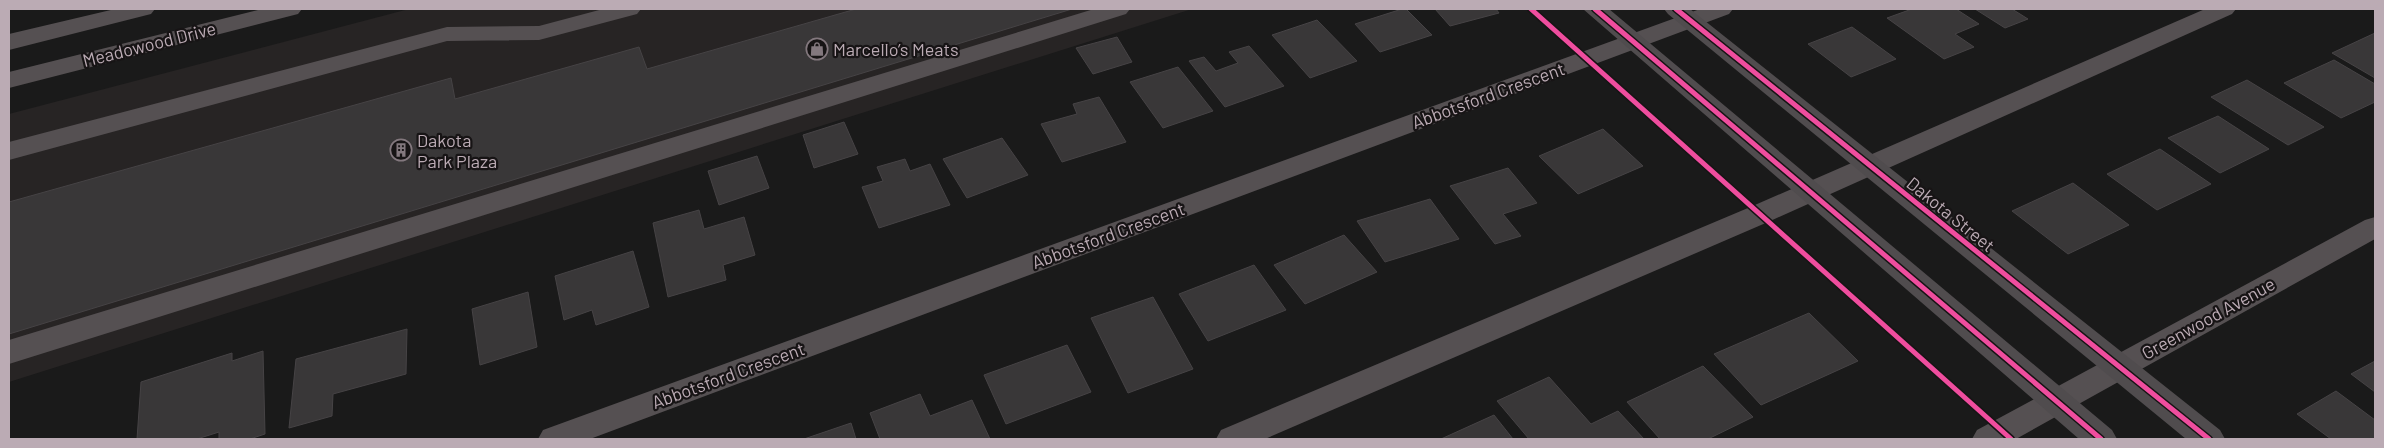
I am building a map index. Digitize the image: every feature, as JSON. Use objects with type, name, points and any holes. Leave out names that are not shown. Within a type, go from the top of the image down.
[{"type":"main road","points":[[1596,9],[2101,439]]},
{"type":"main road","name":"Dakota Street","points":[[1676,20],[1869,166],[2209,439]]},
{"type":"street","name":"Meadowood Drive","points":[[9,42],[143,9]]},
{"type":"street","name":"Meadowood Drive","points":[[9,80],[290,9]]},
{"type":"street","points":[[9,151],[447,34],[539,33],[629,9]]},
{"type":"street","points":[[9,352],[1118,9]]},
{"type":"street","name":"Abbotsford Crescent","points":[[554,439],[1634,41],[1676,20],[1721,9]]},
{"type":"street","points":[[1232,439],[1869,166],[2224,9]]},
{"type":"street","name":"Greenwood Avenue","points":[[1988,439],[2375,227]]},
{"type":"shaded area","points":[[409,9],[1192,9],[9,382],[9,114]]},
{"type":"building","name":"Dakota Park Plaza","points":[[856,9],[1072,9],[9,334],[9,202],[451,78],[455,99],[639,47],[647,69]]},
{"type":"building","points":[[1406,9],[1432,35],[1380,52],[1355,24]]},
{"type":"building","points":[[1435,9],[1496,9],[1499,13],[1450,26]]},
{"type":"building","points":[[1912,9],[1956,9],[1979,24],[1955,34],[1974,47],[1944,59],[1887,18]]},
{"type":"building","points":[[1975,9],[2012,9],[2028,19],[2005,28]]},
{"type":"building","points":[[1317,20],[1357,61],[1310,78],[1272,35]]},
{"type":"building","points":[[1852,27],[1896,59],[1851,77],[1808,44]]},
{"type":"building","points":[[2375,33],[2375,78],[2332,53]]},
{"type":"building","points":[[1117,37],[1132,62],[1093,74],[1076,48]]},
{"type":"building","points":[[1249,46],[1284,86],[1225,107],[1189,61],[1204,57],[1216,71],[1238,63],[1229,52]]},
{"type":"building","points":[[2334,60],[2375,84],[2375,102],[2341,118],[2284,83]]},
{"type":"building","points":[[1178,67],[1213,111],[1163,128],[1130,82]]},
{"type":"building","points":[[2247,80],[2324,127],[2288,145],[2211,97]]},
{"type":"building","points":[[1099,97],[1126,142],[1062,162],[1041,124],[1077,114],[1073,104]]},
{"type":"building","points":[[2218,116],[2269,149],[2220,173],[2168,138]]},
{"type":"building","points":[[844,122],[858,154],[814,168],[803,135]]},
{"type":"building","points":[[1603,129],[1643,166],[1578,194],[1539,156]]},
{"type":"building","points":[[1002,138],[1028,175],[967,198],[943,159]]},
{"type":"building","points":[[2160,149],[2211,184],[2157,210],[2107,174]]},
{"type":"building","points":[[757,156],[769,188],[719,205],[708,171]]},
{"type":"building","points":[[905,159],[910,171],[930,164],[950,205],[879,228],[862,187],[883,181],[877,167]]},
{"type":"building","points":[[1508,168],[1537,203],[1503,214],[1521,236],[1495,244],[1450,186]]},
{"type":"building","points":[[2073,183],[2129,225],[2068,254],[2012,211]]},
{"type":"building","points":[[1430,199],[1459,239],[1385,262],[1357,221]]},
{"type":"building","points":[[699,210],[704,229],[744,217],[755,255],[723,265],[726,280],[668,297],[653,223]]},
{"type":"building","points":[[1344,235],[1377,272],[1305,304],[1274,265]]},
{"type":"building","points":[[633,251],[649,307],[596,325],[592,310],[564,320],[555,276]]},
{"type":"building","points":[[1254,265],[1286,310],[1208,341],[1179,294]]},
{"type":"building","points":[[528,292],[537,347],[480,365],[472,309]]},
{"type":"building","points":[[1153,297],[1193,369],[1128,393],[1091,318]]},
{"type":"building","points":[[1809,313],[1858,361],[1761,405],[1714,354]]},
{"type":"building","points":[[407,329],[406,374],[333,394],[332,416],[289,428],[296,359]]},
{"type":"building","points":[[1067,345],[1091,392],[1006,424],[984,375]]},
{"type":"building","points":[[263,351],[265,434],[250,439],[219,439],[219,432],[197,439],[137,439],[141,382],[232,353],[232,361]]},
{"type":"building","points":[[2375,361],[2375,392],[2351,374]]},
{"type":"building","points":[[1703,366],[1753,417],[1708,439],[1660,439],[1627,402]]},
{"type":"building","points":[[1549,377],[1591,424],[1618,411],[1644,439],[1529,439],[1497,401]]},
{"type":"building","points":[[2336,391],[2375,420],[2375,439],[2331,439],[2297,414]]},
{"type":"building","points":[[920,394],[930,416],[972,400],[990,439],[880,439],[870,413]]},
{"type":"building","points":[[1494,415],[1513,439],[1441,439]]},
{"type":"building","points":[[851,423],[856,439],[804,439]]},
{"type":"cycle path","points":[[1531,9],[2011,439]]},
{"type":"cycle path","points":[[1595,9],[2101,439]]},
{"type":"cycle path","points":[[1676,9],[2209,439]]},
{"type":"place","name":"Marcello’s Meats","points":[[817,49]]},
{"type":"place","name":"Dakota Park Plaza","points":[[401,150]]}]
